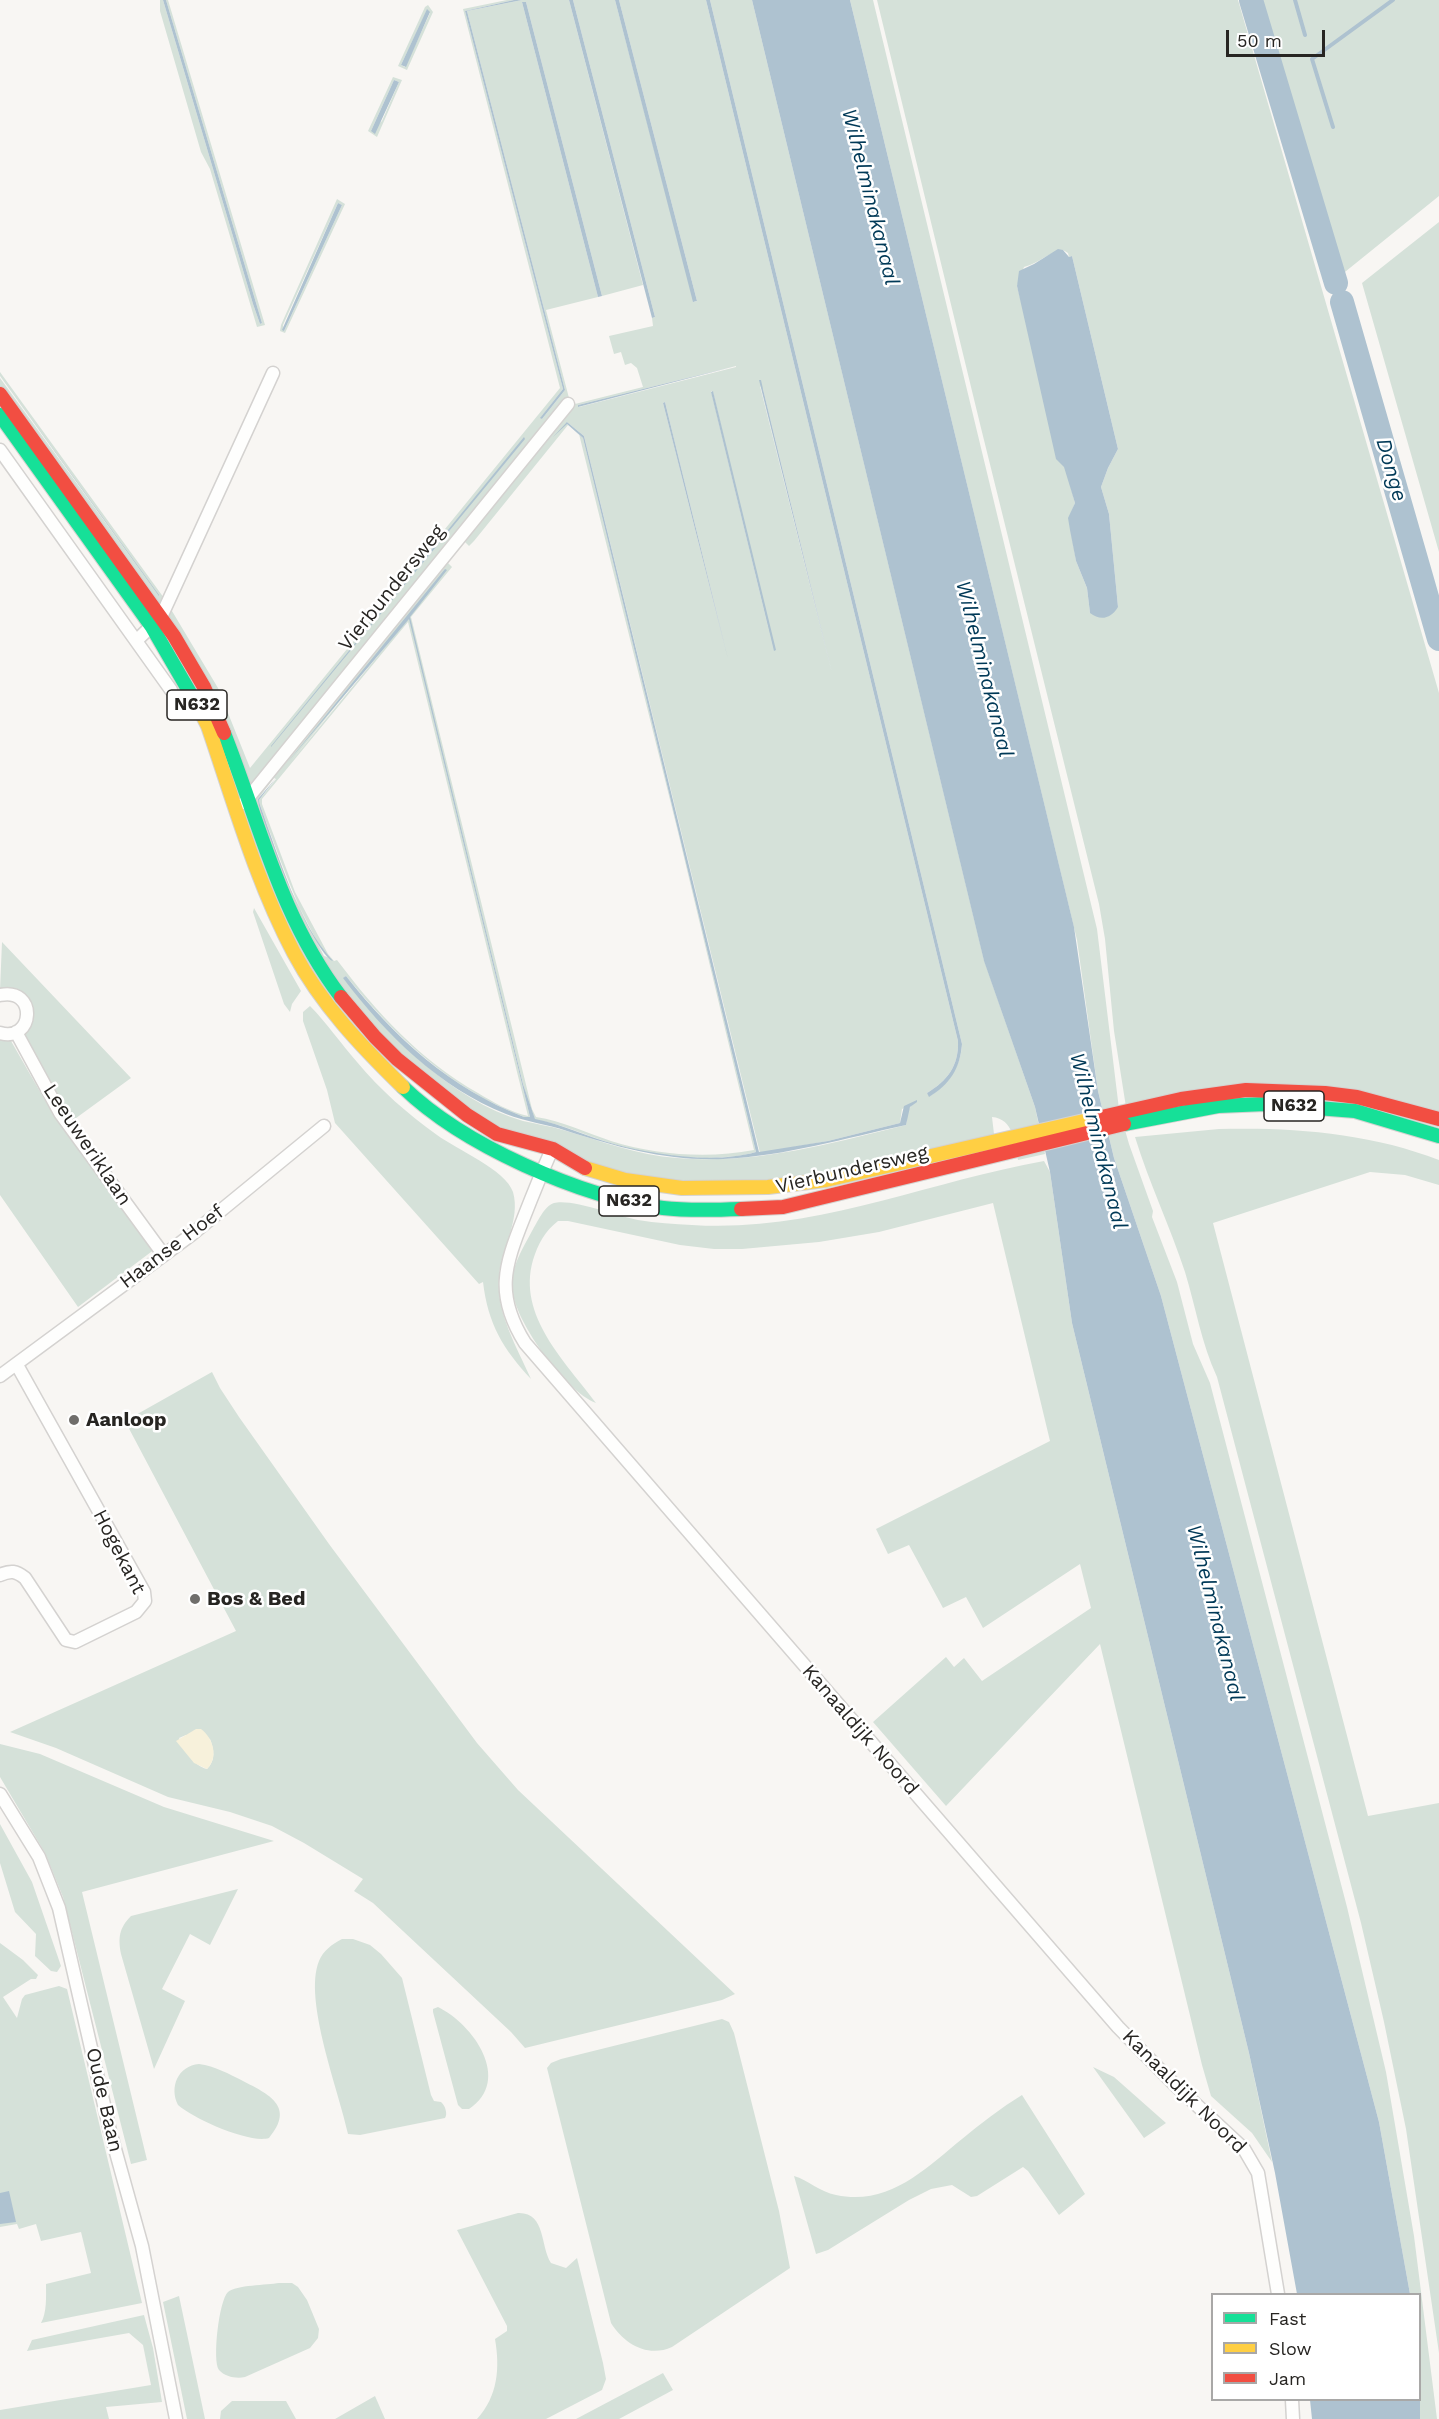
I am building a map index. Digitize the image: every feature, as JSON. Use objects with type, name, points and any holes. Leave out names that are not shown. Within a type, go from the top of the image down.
[{"type":"main road","name":"Vierbundersweg","points":[[0,394],[157,622],[208,726],[261,884],[309,978],[347,1029],[380,1065],[411,1095],[468,1137],[542,1173],[621,1200],[664,1208],[720,1210],[783,1207],[1003,1147],[1145,1114],[1266,1104],[1355,1111],[1439,1136]]},
{"type":"main road","name":"Vierbundersweg","points":[[0,415],[205,688],[248,798],[260,840],[298,928],[322,970],[372,1036],[423,1083],[499,1135],[552,1149],[567,1155],[595,1173],[660,1186],[711,1190],[775,1188],[1003,1147]]},
{"type":"main road","name":"Vierbundersweg","points":[[1145,1114],[1181,1099],[1246,1090],[1286,1090],[1357,1097],[1439,1119]]},
{"type":"street","points":[[137,640],[157,622],[273,373]]},
{"type":"street","name":"Vierbundersweg","points":[[237,812],[568,404]]},
{"type":"street","points":[[0,450],[171,690]]},
{"type":"street","points":[[0,995],[14,995],[24,1002],[27,1008],[27,1020],[16,1032],[5,1035],[0,1033]]},
{"type":"street","name":"Leeuweriklaan","points":[[16,1032],[60,1113],[164,1254]]},
{"type":"street","name":"Haanse Hoef","points":[[0,1376],[164,1254],[253,1185],[324,1125]]},
{"type":"street","name":"Kanaaldijk Noord","points":[[552,1149],[512,1246],[505,1281],[510,1316],[525,1343],[1118,2026],[1174,2085],[1244,2149],[1258,2172],[1278,2293]]},
{"type":"street","name":"Hogekant","points":[[0,1575],[16,1572],[25,1578],[59,1632],[66,1640],[75,1642],[136,1612],[145,1601],[144,1592],[17,1365]]},
{"type":"street","name":"Oude Baan","points":[[0,1794],[39,1857],[59,1908],[110,2131],[141,2246],[176,2419]]},
{"type":"street","points":[[1292,2401],[1293,2419]]},
{"type":"shaded area","points":[[160,0],[163,0],[260,324],[262,323],[166,0],[168,0],[265,325],[257,327],[210,169],[201,152],[160,11]]},
{"type":"shaded area","points":[[514,0],[465,11],[563,389],[541,417],[542,419],[565,390],[467,11],[522,0],[569,0],[643,285],[602,296],[526,2],[522,2],[598,297],[546,310],[569,398],[248,790],[167,612],[169,606],[218,688],[250,768],[560,388],[463,9]]},
{"type":"shaded area","points":[[573,0],[615,0],[694,302],[697,301],[619,0],[706,0],[958,1041],[954,1065],[946,1078],[927,1093],[930,1096],[952,1074],[959,1060],[962,1044],[710,0],[752,0],[984,960],[1035,1107],[1045,1154],[1018,1160],[1009,1127],[1005,1122],[992,1117],[994,1134],[822,1177],[712,1186],[598,1170],[476,1116],[374,1032],[304,931],[250,797],[441,564],[448,563],[452,567],[411,617],[532,1109],[536,1117],[646,1150],[700,1155],[754,1150],[579,435],[583,438],[756,1152],[739,1156],[702,1158],[663,1155],[626,1148],[563,1126],[535,1120],[523,1084],[409,617],[446,569],[289,764],[409,618],[530,1117],[524,1117],[497,1105],[448,1076],[405,1040],[384,1020],[346,976],[344,978],[401,1043],[446,1082],[471,1098],[523,1121],[633,1151],[677,1158],[706,1159],[735,1158],[793,1151],[906,1125],[908,1110],[912,1105],[902,1109],[900,1123],[828,1141],[760,1153],[584,436],[567,422],[568,425],[474,541],[469,546],[465,542],[464,535],[573,402],[575,404],[643,387],[637,368],[631,363],[625,365],[621,352],[614,354],[609,336],[653,326],[652,318],[655,317]],"holes":[[[736,366],[579,407],[578,405]],[[760,386],[763,389],[832,673]],[[711,391],[713,392],[774,651]],[[665,402],[726,651],[663,403]],[[408,622],[528,1116],[496,1103],[437,1066],[384,1017],[337,960],[334,961],[328,954],[295,892],[262,799]],[[274,778],[276,779],[259,800],[260,805],[302,913],[260,809],[258,799]],[[313,935],[322,949],[331,958],[324,956]]]},
{"type":"shaded area","points":[[850,0],[873,0],[1097,929],[1119,1109],[1153,1211],[1152,1217],[1177,1282],[1193,1344],[1210,1383],[1347,1907],[1386,2072],[1414,2236],[1437,2419],[1420,2419],[1421,2293],[1410,2293],[1379,2122],[1161,1296],[1114,1158],[1098,1091],[1077,940]]},
{"type":"shaded area","points":[[877,0],[1238,0],[1439,693],[1439,1115],[1126,1107],[1114,1031],[1105,939],[1099,904]],"holes":[[[1063,250],[1068,253],[1069,257],[1072,256],[1118,449],[1101,487],[1109,514],[1118,607],[1090,613],[1087,588],[1076,561],[1069,518],[1075,503],[1017,286],[1024,267],[1058,251]]]},
{"type":"shaded area","points":[[1254,0],[1439,0],[1439,196],[1335,280]]},
{"type":"shaded area","points":[[428,5],[433,12],[407,70],[398,66],[425,7]],"holes":[[[427,10],[430,13],[405,67],[401,65]]]},
{"type":"shaded area","points":[[393,77],[402,80],[377,137],[368,131]],"holes":[[[394,80],[399,82],[382,121],[371,131]]]},
{"type":"shaded area","points":[[337,199],[345,204],[285,333],[280,331]],"holes":[[[338,203],[342,205],[284,331],[283,325]]]},
{"type":"shaded area","points":[[1439,222],[1439,552],[1362,283]]},
{"type":"shaded area","points":[[0,372],[164,598],[161,605],[0,387],[0,378],[159,596],[0,376]]},
{"type":"shaded area","points":[[254,908],[301,991],[292,1004],[290,1012],[284,1004],[253,912]]},
{"type":"shaded area","points":[[2,942],[131,1078],[72,1121],[63,1109],[25,1035],[33,1018],[30,1002],[18,991],[0,990]]},
{"type":"shaded area","points":[[310,1006],[366,1072],[395,1101],[437,1135],[491,1168],[509,1184],[515,1203],[513,1224],[501,1266],[499,1290],[504,1317],[531,1379],[512,1357],[498,1335],[485,1297],[483,1282],[479,1284],[335,1123],[327,1090],[303,1021],[303,1012]]},
{"type":"shaded area","points":[[0,1040],[11,1041],[54,1116],[155,1249],[78,1307],[0,1195]]},
{"type":"shaded area","points":[[1219,1129],[1274,1129],[1330,1134],[1386,1143],[1439,1160],[1439,1185],[1405,1175],[1370,1172],[1213,1223],[1368,1816],[1439,1803],[1439,2353],[1406,2129],[1361,1923],[1217,1377],[1203,1338],[1185,1272],[1135,1137]]},
{"type":"shaded area","points":[[1044,1161],[1050,1172],[1072,1323],[1249,2053],[1272,2162],[1252,2133],[1211,2096],[1100,1644],[946,1806],[873,1722],[946,1657],[954,1667],[964,1658],[982,1681],[1091,1608],[1080,1564],[983,1628],[966,1597],[943,1608],[909,1545],[888,1554],[876,1529],[1050,1441],[993,1203],[879,1232],[819,1242],[742,1249],[714,1249],[680,1245],[568,1221],[558,1221],[542,1238],[533,1260],[530,1280],[532,1300],[547,1337],[596,1403],[570,1385],[556,1370],[531,1335],[514,1300],[512,1279],[518,1258],[541,1215],[554,1203],[583,1205],[652,1222],[737,1225],[826,1214]]},
{"type":"shaded area","points":[[212,1372],[239,1417],[329,1544],[477,1743],[518,1790],[735,1994],[722,2000],[525,2048],[511,2032],[373,1903],[354,1891],[363,1879],[272,1826],[230,1812],[168,1797],[56,1748],[10,1732],[236,1631],[125,1421]],"holes":[[[186,1735],[210,1739],[213,1755],[212,1762],[207,1769],[194,1761],[179,1738]]]},
{"type":"shaded area","points":[[0,1744],[40,1754],[164,1807],[274,1841],[82,1892],[147,2160],[131,2164],[63,1897],[45,1853],[0,1777]]},
{"type":"shaded area","points":[[0,1824],[32,1882],[61,1966],[57,1972],[51,1971],[35,1956],[36,1934],[15,1912],[0,1863]]},
{"type":"shaded area","points":[[238,1889],[210,1945],[190,1934],[162,1989],[185,2001],[154,2069],[121,1954],[122,1929],[131,1916]]},
{"type":"shaded area","points":[[342,1939],[353,1939],[370,1945],[402,1978],[431,2095],[434,2101],[444,2105],[445,2118],[360,2135],[348,2134],[324,2046],[319,2022],[315,1978],[323,1954]]},
{"type":"shaded area","points":[[0,1943],[23,1960],[38,1975],[36,1979],[31,1979],[3,1997],[17,2018],[25,1995],[59,1986],[67,1989],[142,2303],[41,2323],[45,2309],[46,2284],[91,2273],[81,2232],[41,2241],[36,2224],[19,2229],[17,2224],[0,2227]]},
{"type":"shaded area","points":[[438,2007],[464,2026],[475,2039],[488,2068],[488,2083],[482,2097],[469,2109],[462,2109],[458,2105],[433,2012],[433,2009]]},
{"type":"shaded area","points":[[722,2019],[729,2022],[734,2033],[779,2211],[790,2268],[672,2347],[663,2350],[646,2350],[630,2343],[616,2331],[611,2323],[547,2068],[551,2063],[561,2059]]},
{"type":"shaded area","points":[[199,2064],[216,2068],[261,2091],[276,2102],[280,2117],[277,2127],[269,2138],[249,2137],[222,2129],[196,2117],[178,2105],[175,2098],[177,2078],[186,2069]]},
{"type":"shaded area","points":[[1093,2067],[1114,2077],[1166,2123],[1144,2138]]},
{"type":"shaded area","points":[[1022,2095],[1085,2194],[1059,2215],[1023,2167],[977,2196],[971,2197],[952,2185],[931,2189],[828,2250],[816,2254],[794,2176],[836,2195],[855,2197],[889,2190],[919,2173],[984,2121]]},
{"type":"shaded area","points":[[518,2213],[527,2214],[538,2224],[551,2263],[566,2268],[577,2258],[606,2379],[602,2390],[546,2419],[477,2419],[489,2401],[496,2381],[495,2339],[507,2331],[507,2326],[457,2230]]},
{"type":"shaded area","points":[[292,2283],[298,2287],[307,2300],[319,2329],[318,2338],[310,2348],[245,2377],[235,2378],[224,2374],[219,2370],[217,2364],[216,2343],[219,2318],[228,2292],[238,2288]]},
{"type":"shaded area","points":[[179,2296],[205,2419],[187,2419],[163,2302]]},
{"type":"shaded area","points":[[144,2315],[153,2348],[162,2402],[106,2407],[109,2419],[0,2419],[0,2410],[151,2385],[143,2345],[129,2333],[27,2351],[32,2340]]},
{"type":"shaded area","points":[[663,2373],[673,2390],[619,2419],[576,2419]]},
{"type":"shaded area","points":[[375,2396],[385,2419],[335,2419]]},
{"type":"shaded area","points":[[232,2401],[286,2401],[296,2419],[220,2419],[221,2411]]},
{"type":"sand","points":[[196,1729],[201,1729],[209,1737],[213,1748],[213,1759],[207,1769],[194,1763],[176,1741]]},
{"type":"water","points":[[163,0],[166,0],[262,323],[260,324],[253,304]]},
{"type":"water","points":[[522,0],[467,11],[565,390],[542,419],[540,418],[563,389],[465,11]]},
{"type":"water","points":[[569,0],[573,0],[655,317],[652,318]]},
{"type":"water","points":[[615,0],[619,0],[697,301],[693,302]]},
{"type":"water","points":[[706,0],[710,0],[962,1044],[959,1061],[953,1075],[943,1087],[929,1097],[927,1093],[946,1078],[954,1065],[958,1041]]},
{"type":"water","name":"Wilhelminakanaal","points":[[752,0],[850,0],[1074,927],[1098,1091],[1114,1158],[1161,1296],[1379,2122],[1410,2293],[1297,2293],[1275,2173],[1249,2053],[1072,1323],[1050,1172],[1035,1107],[984,961]]},
{"type":"water","points":[[522,2],[526,2],[602,296],[598,297]]},
{"type":"water","points":[[427,9],[430,12],[406,67],[401,65]]},
{"type":"water","points":[[394,80],[399,82],[375,134],[371,131]]},
{"type":"water","points":[[338,203],[342,205],[284,331],[282,330]]},
{"type":"water","points":[[1058,249],[1063,250],[1069,257],[1072,256],[1118,449],[1101,487],[1109,514],[1118,607],[1105,618],[1090,613],[1087,588],[1076,561],[1068,518],[1075,503],[1064,467],[1056,459],[1017,286],[1019,271]]},
{"type":"water","points":[[736,366],[578,407],[578,405]]},
{"type":"water","points":[[0,376],[159,595],[159,596]]},
{"type":"water","points":[[759,380],[761,380],[832,673]]},
{"type":"water","points":[[713,391],[776,650],[774,651],[711,392]]},
{"type":"water","points":[[665,402],[728,659],[663,403]]},
{"type":"water","points":[[567,422],[584,436],[759,1152],[828,1141],[900,1123],[904,1106],[917,1100],[910,1107],[906,1125],[815,1146],[723,1159],[663,1156],[625,1148],[514,1117],[459,1090],[436,1074],[396,1039],[343,978],[346,976],[404,1040],[448,1076],[497,1105],[524,1117],[530,1117],[409,619],[287,763],[445,569],[447,570],[410,617],[523,1084],[535,1119],[614,1144],[666,1155],[704,1158],[740,1156],[756,1152],[583,438],[567,424],[553,437]]},
{"type":"water","points":[[524,437],[525,439],[271,747],[271,746]]},
{"type":"water","points":[[276,778],[259,800],[298,907],[277,858],[260,812],[258,799]]},
{"type":"water","points":[[299,908],[320,945],[333,961],[325,953],[314,937]]},
{"type":"water","points":[[9,2191],[16,2222],[0,2224],[0,2193]]},
{"type":"water","points":[[1310,2401],[1420,2401],[1420,2419],[1312,2419]]},
{"type":"waterway","name":"Donge","points":[[1251,0],[1336,283]]},
{"type":"waterway","points":[[1295,0],[1305,35]]},
{"type":"waterway","points":[[1333,127],[1312,59],[1393,0]]},
{"type":"waterway","name":"Donge","points":[[1342,302],[1439,639]]},
{"type":"traffic: fast","points":[[0,415],[152,627],[200,710]]},
{"type":"traffic: fast","points":[[224,733],[287,902],[302,935],[341,997]]},
{"type":"traffic: fast","points":[[403,1087],[457,1129],[490,1148],[524,1165],[596,1193],[663,1208],[741,1209]]},
{"type":"traffic: fast","points":[[1124,1124],[1218,1106],[1266,1104],[1355,1111],[1439,1136]]},
{"type":"traffic: slow","points":[[200,710],[208,726],[257,870],[294,953],[317,990],[343,1024],[403,1087]]},
{"type":"traffic: slow","points":[[585,1168],[625,1180],[682,1188],[768,1187],[826,1180],[1097,1118]]},
{"type":"traffic: jam","points":[[0,394],[174,636],[204,687],[224,733]]},
{"type":"traffic: jam","points":[[341,997],[397,1059],[467,1115],[497,1134],[553,1149],[585,1168]]},
{"type":"traffic: jam","points":[[1097,1118],[1181,1099],[1246,1090],[1325,1093],[1357,1097],[1439,1119]]},
{"type":"traffic: jam","points":[[741,1209],[783,1207],[1124,1124]]},
{"type":"place","name":"Aanloop","points":[[74,1420]]},
{"type":"place","name":"Bos & Bed","points":[[195,1599]]}]
